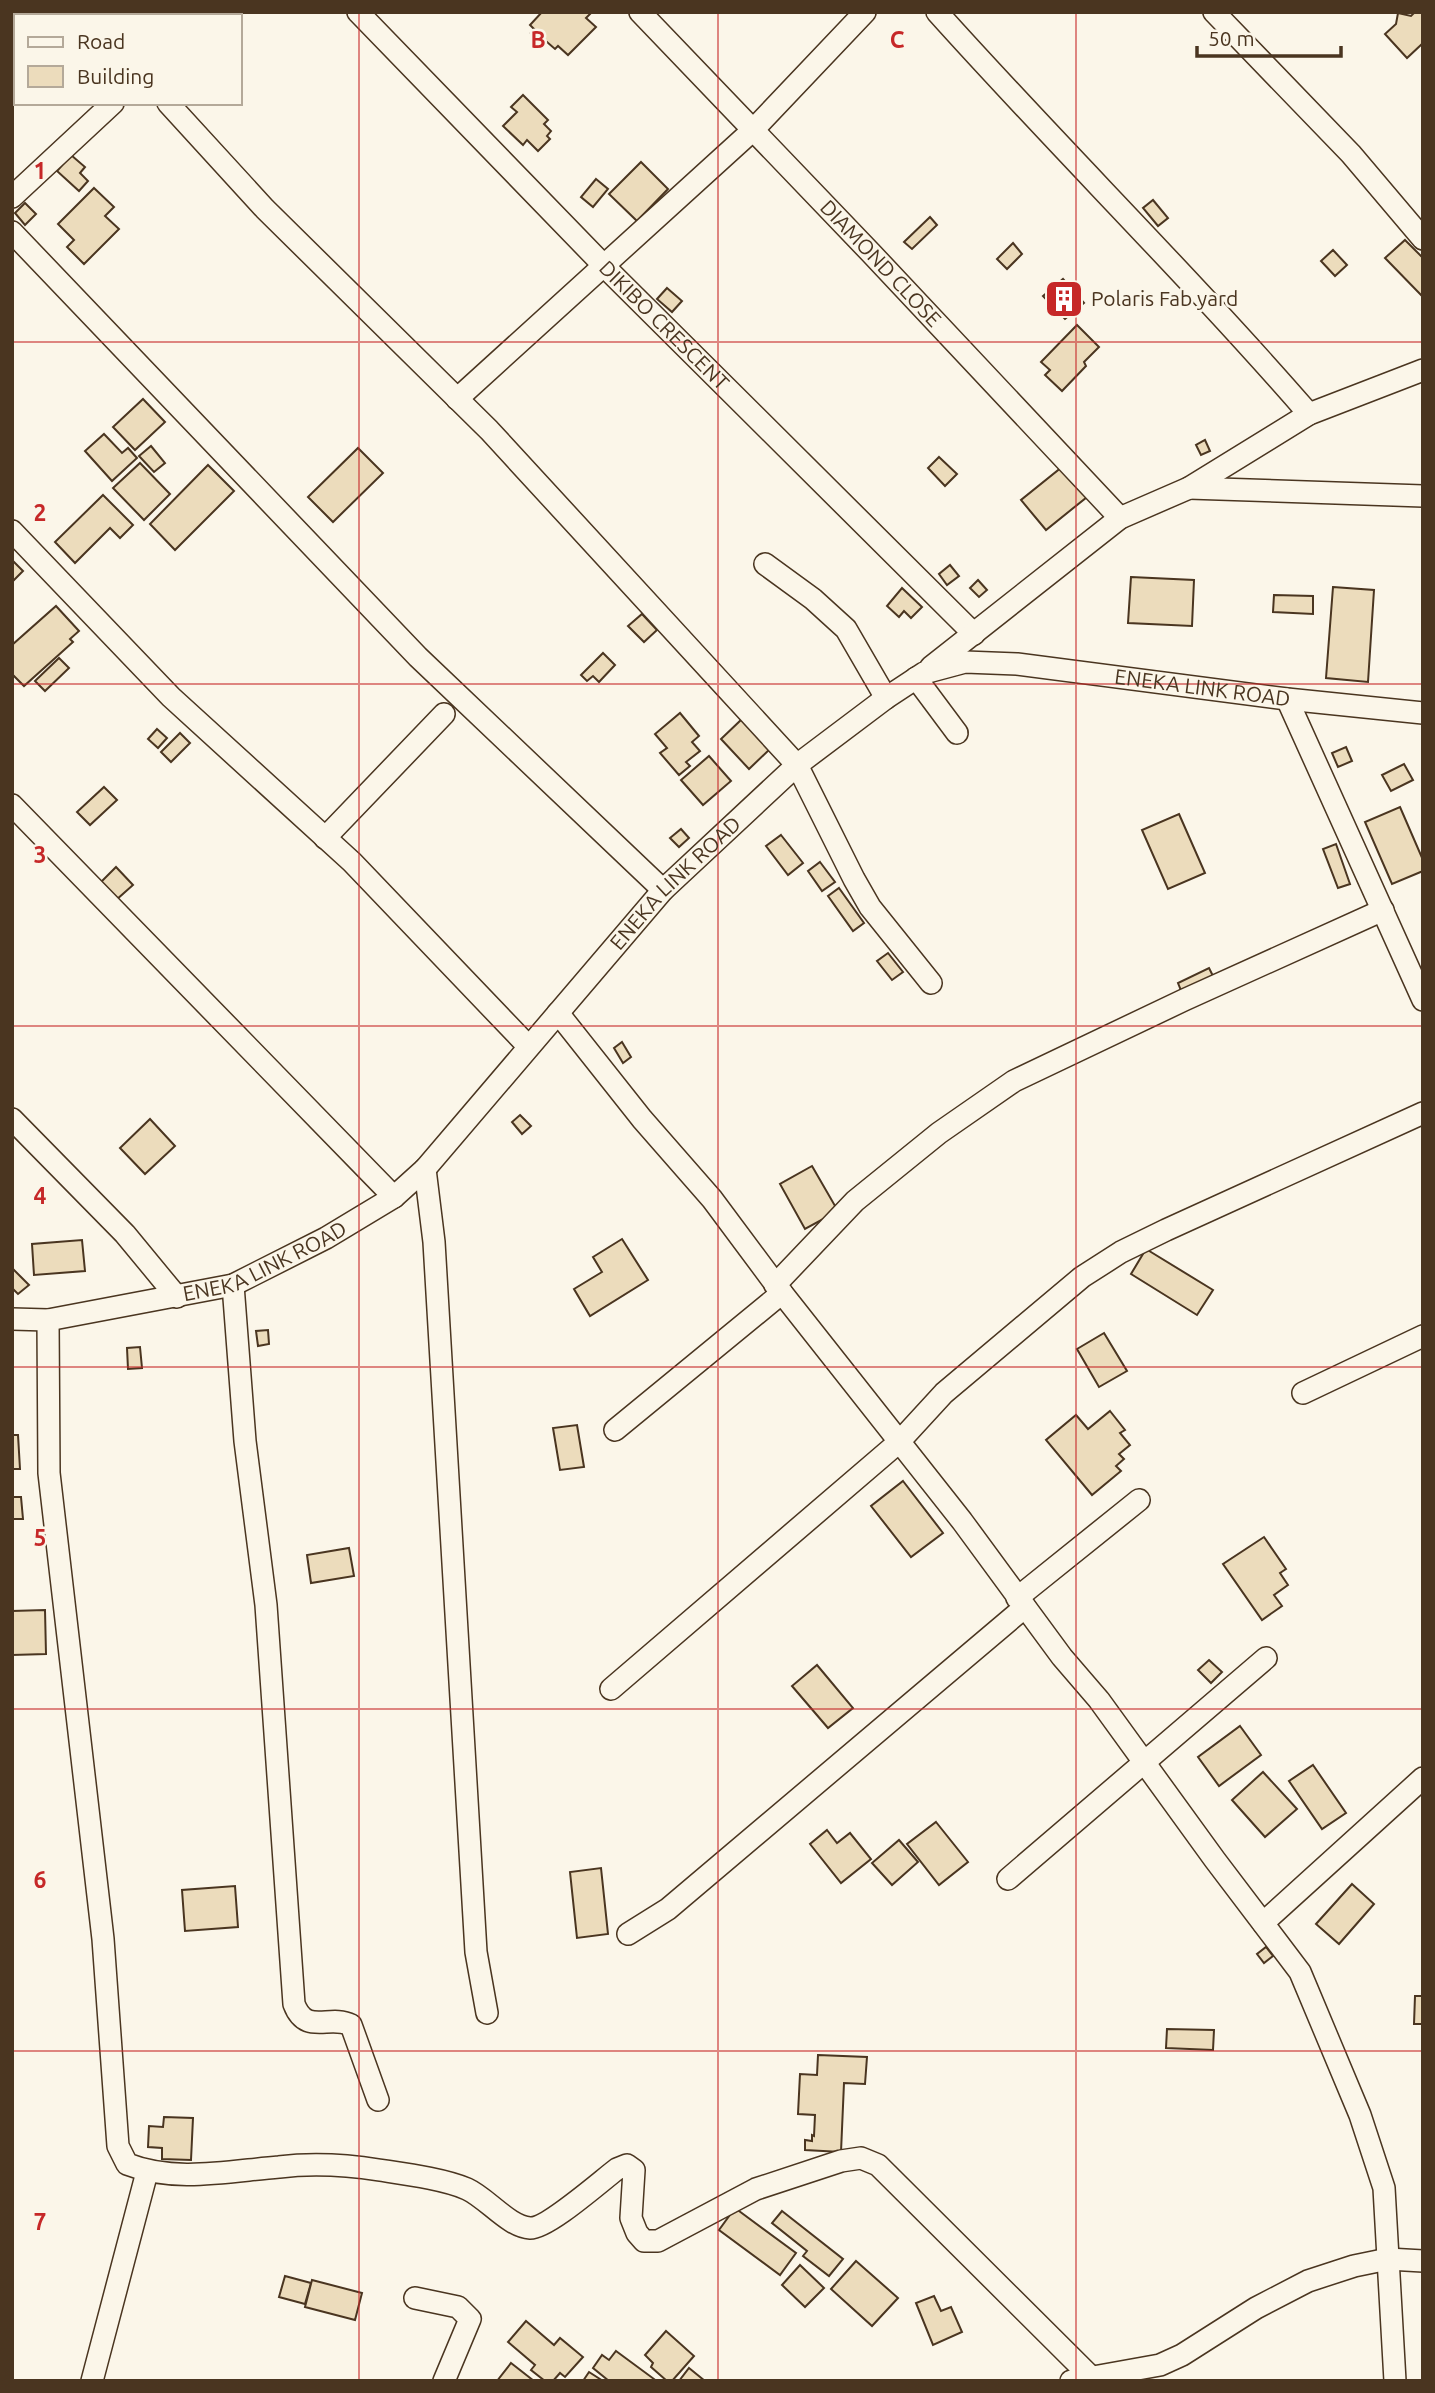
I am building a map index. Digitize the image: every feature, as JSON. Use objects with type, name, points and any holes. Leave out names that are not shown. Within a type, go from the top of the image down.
[{"type":"street","name":"DIKIBO CRESCENT","points":[[358,12],[603,265],[974,634]]},
{"type":"street","name":"DIAMOND CLOSE","points":[[640,12],[1120,518]]},
{"type":"street","points":[[457,399],[752,130],[865,12]]},
{"type":"street","points":[[937,12],[1309,414]]},
{"type":"street","points":[[1214,12],[1351,154],[1423,239]]},
{"type":"street","points":[[12,197],[111,105]]},
{"type":"street","points":[[170,105],[265,209],[489,430],[797,765],[870,907],[932,983]]},
{"type":"street","points":[[12,232],[418,657],[663,890]]},
{"type":"street","points":[[957,733],[920,675],[1120,518],[1189,488],[1309,414],[1423,370]]},
{"type":"street","points":[[1189,488],[1423,496]]},
{"type":"street","points":[[12,531],[171,696],[352,862],[528,1046]]},
{"type":"street","points":[[765,564],[822,606],[846,629],[886,698]]},
{"type":"street","name":"ENEKA LINK ROAD","points":[[12,1319],[48,1320],[233,1285],[326,1238],[394,1197],[425,1169],[663,890],[797,765],[920,675],[965,663],[1017,664],[1420,718]]},
{"type":"street","points":[[1287,699],[1423,1000]]},
{"type":"street","points":[[326,838],[444,714]]},
{"type":"street","points":[[12,805],[394,1197]]},
{"type":"street","points":[[615,1430],[778,1289],[855,1201],[939,1133],[1014,1081],[1383,910]]},
{"type":"street","points":[[558,1013],[642,1119],[712,1199],[778,1289],[962,1521],[1062,1657],[1099,1700],[1300,1972],[1360,2115],[1384,2188],[1395,2381]]},
{"type":"street","points":[[611,1689],[899,1442],[944,1393],[1082,1277],[1111,1258],[1166,1230],[1423,1113]]},
{"type":"street","points":[[12,1119],[125,1234],[177,1297]]},
{"type":"street","points":[[425,1169],[434,1242],[475,1952],[487,2013]]},
{"type":"street","points":[[233,1285],[244,1441],[266,1605],[294,2004],[298,2015],[305,2021],[343,2021],[351,2025],[377,2100]]},
{"type":"street","points":[[48,1320],[49,1473],[103,1939],[118,2146],[127,2164],[147,2172],[218,2174],[281,2166],[338,2165],[380,2170],[464,2188],[481,2196],[514,2223],[530,2228],[545,2224],[617,2169],[627,2165],[634,2170],[631,2218],[633,2224],[644,2241],[658,2241],[756,2189],[841,2161],[861,2158],[878,2165],[1080,2378],[1160,2365],[1182,2355],[1256,2308],[1308,2281],[1354,2266],[1388,2259],[1423,2261]]},
{"type":"street","points":[[1303,1393],[1423,1336]]},
{"type":"street","points":[[628,1934],[668,1909],[1139,1500]]},
{"type":"street","points":[[1008,1879],[1266,1658]]},
{"type":"street","points":[[1263,1923],[1423,1777]]},
{"type":"street","points":[[92,2381],[147,2172]]},
{"type":"street","points":[[415,2298],[458,2306],[470,2319],[444,2381]]},
{"type":"building","points":[[542,12],[592,12],[586,18],[596,27],[568,55],[558,46],[555,49],[547,42],[543,45],[531,33],[535,30],[530,25]]},
{"type":"building","points":[[1415,12],[1423,12],[1423,43],[1407,58],[1385,34],[1396,24],[1398,13],[1411,16]]},
{"type":"building","points":[[14,58],[14,93],[12,91]]},
{"type":"building","points":[[523,95],[548,120],[544,124],[551,131],[547,136],[550,139],[538,151],[527,140],[523,145],[503,126],[517,112],[511,107]]},
{"type":"building","points":[[71,155],[85,167],[80,173],[88,181],[79,191],[57,171]]},
{"type":"building","points":[[641,162],[668,189],[637,221],[609,194]]},
{"type":"building","points":[[596,179],[608,189],[593,207],[581,197]]},
{"type":"building","points":[[94,188],[114,207],[105,216],[119,229],[84,264],[67,247],[74,240],[58,224]]},
{"type":"building","points":[[1153,200],[1168,218],[1158,226],[1143,208]]},
{"type":"building","points":[[25,203],[36,214],[25,225],[15,213]]},
{"type":"building","points":[[930,217],[937,225],[912,249],[904,242]]},
{"type":"building","points":[[1405,240],[1423,258],[1423,297],[1385,258]]},
{"type":"building","points":[[1013,243],[1022,254],[1007,269],[997,259]]},
{"type":"building","points":[[1333,250],[1347,265],[1335,276],[1321,261]]},
{"type":"building","name":"Polaris Fab yard","points":[[1063,279],[1084,303],[1065,319],[1043,296]]},
{"type":"building","points":[[667,288],[682,301],[672,312],[657,299]]},
{"type":"building","points":[[1077,325],[1099,347],[1084,362],[1086,366],[1062,391],[1045,375],[1050,370],[1041,362]]},
{"type":"building","points":[[143,399],[165,422],[135,450],[113,427]]},
{"type":"building","points":[[104,434],[122,453],[128,448],[137,458],[112,481],[85,451]]},
{"type":"building","points":[[1205,440],[1210,451],[1201,455],[1196,445]]},
{"type":"building","points":[[151,446],[165,463],[154,472],[139,456]]},
{"type":"building","points":[[358,448],[383,473],[333,522],[308,497]]},
{"type":"building","points":[[939,457],[957,474],[945,486],[928,468]]},
{"type":"building","points":[[140,463],[170,494],[144,520],[113,488]]},
{"type":"building","points":[[208,465],[234,491],[175,550],[150,524]]},
{"type":"building","points":[[1062,467],[1087,497],[1046,530],[1021,500]]},
{"type":"building","points":[[103,495],[133,525],[120,538],[110,528],[75,563],[55,542]]},
{"type":"building","points":[[12,560],[23,571],[12,582]]},
{"type":"building","points":[[950,565],[959,576],[947,585],[939,574]]},
{"type":"building","points":[[1131,577],[1194,580],[1192,626],[1128,623]]},
{"type":"building","points":[[978,580],[987,590],[979,597],[970,588]]},
{"type":"building","points":[[1333,587],[1374,590],[1368,682],[1326,678]]},
{"type":"building","points":[[902,588],[922,607],[911,618],[904,611],[899,617],[887,606]]},
{"type":"building","points":[[1274,595],[1313,596],[1313,614],[1273,612]]},
{"type":"building","points":[[56,606],[79,631],[70,639],[73,642],[24,686],[12,674],[12,645]]},
{"type":"building","points":[[642,614],[657,630],[644,642],[628,626]]},
{"type":"building","points":[[603,653],[615,665],[599,682],[593,676],[587,681],[581,675]]},
{"type":"building","points":[[59,658],[69,668],[45,691],[35,681]]},
{"type":"building","points":[[680,713],[699,736],[692,742],[700,751],[686,762],[690,766],[679,775],[660,753],[667,748],[655,734]]},
{"type":"building","points":[[742,719],[771,748],[749,769],[721,739]]},
{"type":"building","points":[[157,729],[167,738],[158,748],[148,739]]},
{"type":"building","points":[[180,733],[190,743],[171,762],[161,752]]},
{"type":"building","points":[[1346,747],[1352,761],[1338,767],[1332,753]]},
{"type":"building","points":[[709,756],[731,781],[703,805],[681,780]]},
{"type":"building","points":[[1404,764],[1413,780],[1391,791],[1382,775]]},
{"type":"building","points":[[104,787],[117,800],[90,825],[77,812]]},
{"type":"building","points":[[1400,807],[1423,860],[1423,871],[1392,884],[1365,822]]},
{"type":"building","points":[[1179,814],[1205,873],[1168,889],[1142,830]]},
{"type":"building","points":[[681,829],[689,838],[679,847],[670,838]]},
{"type":"building","points":[[781,835],[803,863],[788,875],[766,846]]},
{"type":"building","points":[[1336,844],[1350,884],[1338,888],[1323,849]]},
{"type":"building","points":[[820,862],[835,882],[822,891],[808,871]]},
{"type":"building","points":[[116,867],[133,885],[116,900],[100,883]]},
{"type":"building","points":[[839,888],[864,923],[853,931],[828,896]]},
{"type":"building","points":[[888,953],[903,972],[892,980],[877,961]]},
{"type":"building","points":[[1209,968],[1214,978],[1182,993],[1178,983]]},
{"type":"building","points":[[622,1042],[631,1057],[623,1063],[614,1048]]},
{"type":"building","points":[[520,1115],[531,1126],[522,1134],[512,1122]]},
{"type":"building","points":[[150,1119],[175,1146],[145,1174],[120,1148]]},
{"type":"building","points":[[812,1166],[838,1211],[805,1229],[780,1184]]},
{"type":"building","points":[[622,1239],[648,1280],[590,1316],[574,1289],[602,1272],[593,1257]]},
{"type":"building","points":[[82,1240],[85,1271],[34,1275],[32,1244]]},
{"type":"building","points":[[1146,1249],[1213,1290],[1197,1315],[1131,1274]]},
{"type":"building","points":[[12,1268],[29,1285],[18,1294],[12,1288]]},
{"type":"building","points":[[268,1330],[269,1344],[258,1346],[256,1331]]},
{"type":"building","points":[[1104,1333],[1127,1371],[1099,1387],[1077,1349]]},
{"type":"building","points":[[140,1347],[142,1368],[128,1369],[127,1348]]},
{"type":"building","points":[[1110,1411],[1125,1430],[1120,1433],[1130,1445],[1119,1454],[1124,1459],[1116,1466],[1121,1471],[1092,1495],[1046,1440],[1076,1415],[1088,1429]]},
{"type":"building","points":[[577,1425],[584,1467],[560,1470],[553,1428]]},
{"type":"building","points":[[12,1435],[18,1435],[20,1469],[12,1469]]},
{"type":"building","points":[[903,1481],[943,1533],[911,1557],[871,1506]]},
{"type":"building","points":[[12,1497],[21,1497],[23,1519],[13,1519],[12,1530]]},
{"type":"building","points":[[1264,1537],[1286,1569],[1280,1573],[1288,1585],[1274,1595],[1282,1606],[1262,1620],[1223,1564]]},
{"type":"building","points":[[349,1548],[354,1576],[311,1583],[307,1555]]},
{"type":"building","points":[[45,1610],[46,1654],[12,1655],[12,1611]]},
{"type":"building","points":[[1209,1660],[1222,1672],[1211,1683],[1198,1670]]},
{"type":"building","points":[[817,1665],[853,1708],[828,1728],[792,1686]]},
{"type":"building","points":[[1240,1726],[1261,1755],[1219,1786],[1198,1757]]},
{"type":"building","points":[[1313,1765],[1346,1813],[1322,1829],[1289,1781]]},
{"type":"building","points":[[1263,1772],[1297,1809],[1265,1837],[1232,1800]]},
{"type":"building","points":[[936,1822],[968,1862],[939,1885],[907,1844]]},
{"type":"building","points":[[827,1830],[837,1843],[850,1833],[871,1859],[841,1883],[810,1844]]},
{"type":"building","points":[[899,1840],[918,1862],[892,1885],[872,1863]]},
{"type":"building","points":[[601,1868],[608,1934],[577,1938],[570,1872]]},
{"type":"building","points":[[1352,1884],[1374,1904],[1339,1944],[1316,1924]]},
{"type":"building","points":[[235,1886],[238,1927],[185,1931],[182,1890]]},
{"type":"building","points":[[1266,1947],[1273,1956],[1264,1963],[1257,1954]]},
{"type":"building","points":[[1415,1996],[1423,1996],[1423,2024],[1414,2024]]},
{"type":"building","points":[[1167,2029],[1214,2030],[1213,2050],[1166,2048]]},
{"type":"building","points":[[818,2055],[867,2057],[865,2084],[844,2083],[841,2152],[805,2150],[805,2140],[812,2141],[812,2135],[814,2136],[815,2115],[798,2114],[800,2074],[817,2075]]},
{"type":"building","points":[[164,2117],[193,2118],[191,2160],[162,2159],[162,2148],[148,2147],[149,2126],[163,2127]]},
{"type":"building","points":[[735,2208],[796,2253],[780,2275],[719,2230]]},
{"type":"building","points":[[782,2211],[843,2259],[829,2276],[803,2256],[807,2251],[772,2223]]},
{"type":"building","points":[[856,2261],[898,2298],[872,2326],[831,2289]]},
{"type":"building","points":[[800,2265],[824,2288],[805,2307],[782,2285]]},
{"type":"building","points":[[285,2276],[311,2283],[305,2304],[279,2297]]},
{"type":"building","points":[[312,2280],[362,2293],[355,2320],[305,2307]]},
{"type":"building","points":[[934,2296],[941,2311],[951,2307],[962,2332],[933,2345],[916,2303]]},
{"type":"building","points":[[526,2321],[554,2345],[560,2338],[583,2357],[565,2377],[560,2373],[553,2381],[545,2381],[531,2370],[535,2365],[508,2342]]},
{"type":"building","points":[[666,2331],[694,2356],[672,2381],[667,2381],[651,2367],[653,2363],[645,2355]]},
{"type":"building","points":[[616,2351],[654,2379],[609,2381],[593,2368],[602,2355],[609,2360]]},
{"type":"building","points":[[511,2363],[534,2381],[497,2381]]},
{"type":"building","points":[[689,2368],[705,2381],[679,2381]]},
{"type":"building","points":[[589,2372],[603,2381],[583,2381]]},
{"type":"place","name":"Polaris Fab yard","points":[[1064,299]]}]
